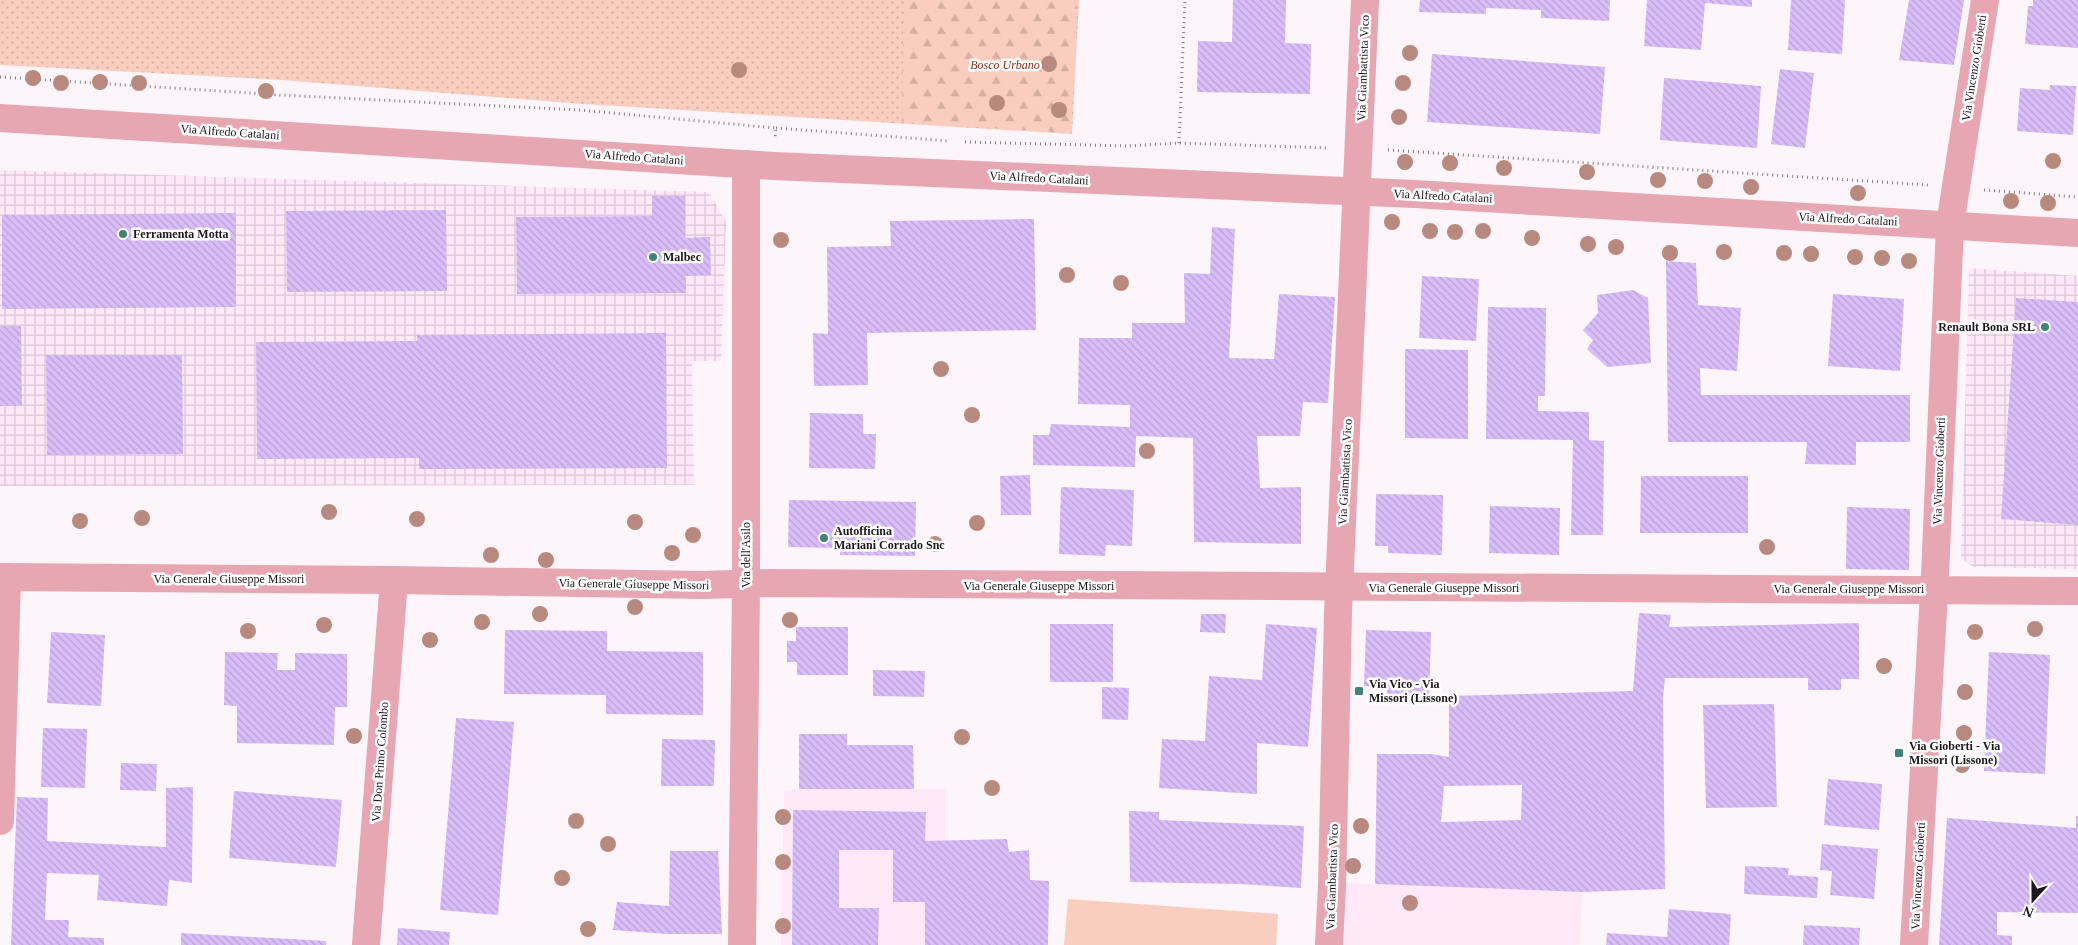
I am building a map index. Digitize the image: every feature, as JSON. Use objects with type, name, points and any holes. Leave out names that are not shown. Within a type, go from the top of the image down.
[{"type":"street","name":"Via Giambattista Vico","points":[[1329,945],[1340,588],[1365,0]]},
{"type":"street","name":"Via Vincenzo Gioberti","points":[[1914,945],[1934,590],[1950,224],[1985,0]]},
{"type":"street","name":"Via Alfredo Catalani","points":[[0,118],[774,166],[1358,192],[1950,224],[2078,233]]},
{"type":"street","name":"Via dell'Asilo","points":[[742,945],[744,619],[746,584],[746,164]]},
{"type":"street","name":"Via Generale Giuseppe Missori","points":[[3,577],[746,584],[2078,591]]},
{"type":"street","points":[[0,821],[3,577]]},
{"type":"street","name":"Via Don Primo Colombo","points":[[366,945],[394,580]]},
{"type":"path","points":[[1179,143],[1185,0]]},
{"type":"path","points":[[0,77],[588,111],[955,142],[1127,146],[1179,143],[1360,149],[1955,187],[2078,197]]},
{"type":"path","points":[[774,166],[776,128]]},
{"type":"shaded area","points":[[0,170],[709,192],[726,222],[721,361],[692,361],[694,485],[0,486]]},
{"type":"shaded area","points":[[1969,268],[2078,276],[2078,569],[1973,567],[1961,558]]},
{"type":"shaded area","points":[[799,789],[945,789],[945,841],[925,841],[925,945],[781,945],[784,791]]},
{"type":"shaded area","points":[[1345,883],[1582,892],[1580,945],[1341,945]]},
{"type":"green space","name":"Bosco Urbano","points":[[0,0],[1079,0],[1072,134],[583,104],[282,80],[0,65]]},
{"type":"green space","points":[[904,0],[1077,0],[1071,133],[902,122]]},
{"type":"green space","points":[[1068,899],[1278,914],[1276,945],[1064,945]]},
{"type":"building","points":[[1233,0],[1286,0],[1285,43],[1311,44],[1310,94],[1197,92],[1198,41],[1232,42]]},
{"type":"building","points":[[1420,0],[1610,0],[1609,21],[1541,18],[1541,10],[1486,8],[1486,14],[1419,12]]},
{"type":"building","points":[[1647,0],[1752,0],[1752,7],[1705,3],[1701,50],[1644,46]]},
{"type":"building","points":[[1791,0],[1845,0],[1842,54],[1788,50]]},
{"type":"building","points":[[1909,0],[1964,0],[1954,65],[1899,60]]},
{"type":"building","points":[[2033,0],[2078,0],[2078,48],[2025,44],[2028,6],[2033,6]]},
{"type":"building","points":[[1432,54],[1605,67],[1600,134],[1427,122]]},
{"type":"building","points":[[1780,69],[1814,73],[1805,148],[1771,144]]},
{"type":"building","points":[[1664,78],[1761,86],[1757,148],[1660,140]]},
{"type":"building","points":[[2050,85],[2076,86],[2073,135],[2017,131],[2020,88],[2050,90]]},
{"type":"building","points":[[652,196],[685,196],[685,238],[710,237],[711,275],[686,276],[686,293],[517,294],[516,217],[652,216]]},
{"type":"building","points":[[446,210],[447,291],[287,292],[286,211]]},
{"type":"building","points":[[236,213],[236,307],[2,309],[2,215]]},
{"type":"building","points":[[1034,219],[1036,330],[867,333],[868,385],[814,386],[813,333],[828,334],[827,247],[891,246],[890,221]]},
{"type":"building","points":[[1212,227],[1235,229],[1229,358],[1274,359],[1279,294],[1335,297],[1328,403],[1303,402],[1300,436],[1257,436],[1260,488],[1301,487],[1301,544],[1194,542],[1193,438],[1136,436],[1135,467],[1033,465],[1033,435],[1049,435],[1051,424],[1130,427],[1130,405],[1078,404],[1079,338],[1132,338],[1132,323],[1185,323],[1184,273],[1210,274]]},
{"type":"building","points":[[1666,261],[1696,263],[1698,305],[1741,308],[1737,371],[1700,368],[1701,395],[1910,395],[1910,442],[1856,442],[1856,465],[1805,464],[1807,442],[1668,442]]},
{"type":"building","points":[[1422,276],[1479,279],[1476,341],[1419,338]]},
{"type":"building","points":[[1633,290],[1648,298],[1651,363],[1607,367],[1587,349],[1593,340],[1583,330],[1598,313],[1597,295]]},
{"type":"building","points":[[1833,294],[1904,299],[1900,371],[1828,366]]},
{"type":"building","points":[[2016,298],[2078,302],[2078,525],[2001,519]]},
{"type":"building","points":[[1488,307],[1546,308],[1545,396],[1538,396],[1538,411],[1589,412],[1589,440],[1604,441],[1603,535],[1571,535],[1573,440],[1486,439]]},
{"type":"building","points":[[0,326],[21,326],[22,406],[0,406]]},
{"type":"building","points":[[666,333],[667,468],[419,469],[419,458],[257,459],[256,342],[417,341],[417,335]]},
{"type":"building","points":[[1405,349],[1468,350],[1468,439],[1405,438]]},
{"type":"building","points":[[46,355],[182,355],[183,454],[47,455]]},
{"type":"building","points":[[810,413],[863,414],[863,434],[876,434],[875,469],[809,468]]},
{"type":"building","points":[[1030,475],[1031,515],[1001,515],[1000,476]]},
{"type":"building","points":[[1641,476],[1748,476],[1748,533],[1640,533]]},
{"type":"building","points":[[1061,487],[1134,490],[1132,546],[1106,545],[1105,556],[1059,554]]},
{"type":"building","points":[[1376,494],[1443,495],[1442,555],[1388,553],[1388,546],[1375,546]]},
{"type":"building","points":[[789,500],[916,502],[915,556],[840,555],[840,548],[788,547]]},
{"type":"building","points":[[1490,506],[1560,508],[1559,555],[1489,553]]},
{"type":"building","points":[[1847,507],[1910,509],[1909,570],[1846,569]]},
{"type":"building","points":[[1639,613],[1671,615],[1669,627],[1859,623],[1859,679],[1841,679],[1841,690],[1808,690],[1808,678],[1665,678],[1663,698],[1665,889],[1582,892],[1375,884],[1377,754],[1432,754],[1449,757],[1449,696],[1633,691]],"holes":[[[1522,785],[1521,820],[1441,822],[1444,786]]]},
{"type":"building","points":[[1201,614],[1226,614],[1225,633],[1200,632]]},
{"type":"building","points":[[1050,624],[1113,624],[1113,682],[1050,682]]},
{"type":"building","points":[[1266,624],[1317,628],[1308,747],[1257,743],[1257,794],[1159,788],[1162,739],[1205,741],[1209,676],[1262,680]]},
{"type":"building","points":[[796,627],[848,627],[848,675],[797,675],[797,662],[787,662],[787,641],[796,641]]},
{"type":"building","points":[[505,630],[607,631],[607,651],[703,652],[703,715],[606,714],[606,695],[504,694]]},
{"type":"building","points":[[1366,630],[1431,632],[1429,700],[1387,699],[1387,687],[1364,686]]},
{"type":"building","points":[[51,632],[105,635],[101,706],[47,703]]},
{"type":"building","points":[[225,652],[278,653],[277,670],[295,670],[295,653],[347,654],[347,707],[335,707],[334,745],[237,743],[237,706],[224,705]]},
{"type":"building","points":[[1989,652],[2050,655],[2045,774],[1984,771]]},
{"type":"building","points":[[873,670],[925,671],[924,697],[873,696]]},
{"type":"building","points":[[1102,687],[1129,688],[1128,720],[1102,719]]},
{"type":"building","points":[[1774,704],[1777,807],[1706,808],[1703,705]]},
{"type":"building","points":[[456,718],[514,722],[498,915],[440,910]]},
{"type":"building","points":[[43,728],[87,729],[85,788],[41,787]]},
{"type":"building","points":[[799,734],[847,734],[847,745],[913,745],[914,789],[799,789]]},
{"type":"building","points":[[662,739],[715,740],[714,786],[661,786]]},
{"type":"building","points":[[121,763],[157,764],[156,791],[120,790]]},
{"type":"building","points":[[1828,779],[1882,784],[1879,830],[1824,825]]},
{"type":"building","points":[[193,787],[192,883],[169,880],[167,906],[97,900],[99,875],[47,873],[45,920],[69,920],[68,937],[104,938],[104,945],[11,945],[17,797],[48,798],[47,841],[166,847],[166,788]]},
{"type":"building","points":[[234,791],[342,800],[336,867],[229,858]]},
{"type":"building","points":[[793,810],[926,812],[925,841],[1007,839],[1009,852],[1029,850],[1030,880],[1049,881],[1048,945],[925,945],[925,902],[893,902],[893,850],[839,850],[839,908],[879,908],[878,945],[792,945]]},
{"type":"building","points":[[1129,811],[1159,812],[1159,820],[1304,826],[1301,888],[1240,884],[1130,882]]},
{"type":"building","points":[[2076,816],[2078,816],[2078,913],[1997,912],[1997,935],[2012,936],[2012,945],[1939,945],[1947,818],[2076,828]]},
{"type":"building","points":[[1822,844],[1878,849],[1874,899],[1830,895],[1832,871],[1820,870]]},
{"type":"building","points":[[670,851],[718,851],[722,934],[668,934],[613,930],[617,902],[669,906]]},
{"type":"building","points":[[1745,866],[1789,868],[1788,875],[1818,877],[1817,898],[1744,894]]},
{"type":"building","points":[[1669,909],[1731,914],[1729,945],[1606,945],[1607,933],[1667,937]]},
{"type":"building","points":[[1804,925],[1860,928],[1859,945],[1803,945]]},
{"type":"building","points":[[398,928],[450,932],[449,945],[397,945]]},
{"type":"building","points":[[181,933],[326,941],[326,945],[181,945]]},
{"type":"place","name":"Ferramenta Motta","points":[[123,234]]},
{"type":"place","name":"Malbec","points":[[653,257]]},
{"type":"place","name":"Renault Bona SRL","points":[[2045,327]]},
{"type":"place","name":"Autofficina Mariani Corrado Snc","points":[[824,538]]},
{"type":"place","name":"Via Vico - Via Missori (Lissone)","points":[[1359,691]]},
{"type":"place","name":"Via Gioberti - Via Missori (Lissone)","points":[[1899,753]]}]
